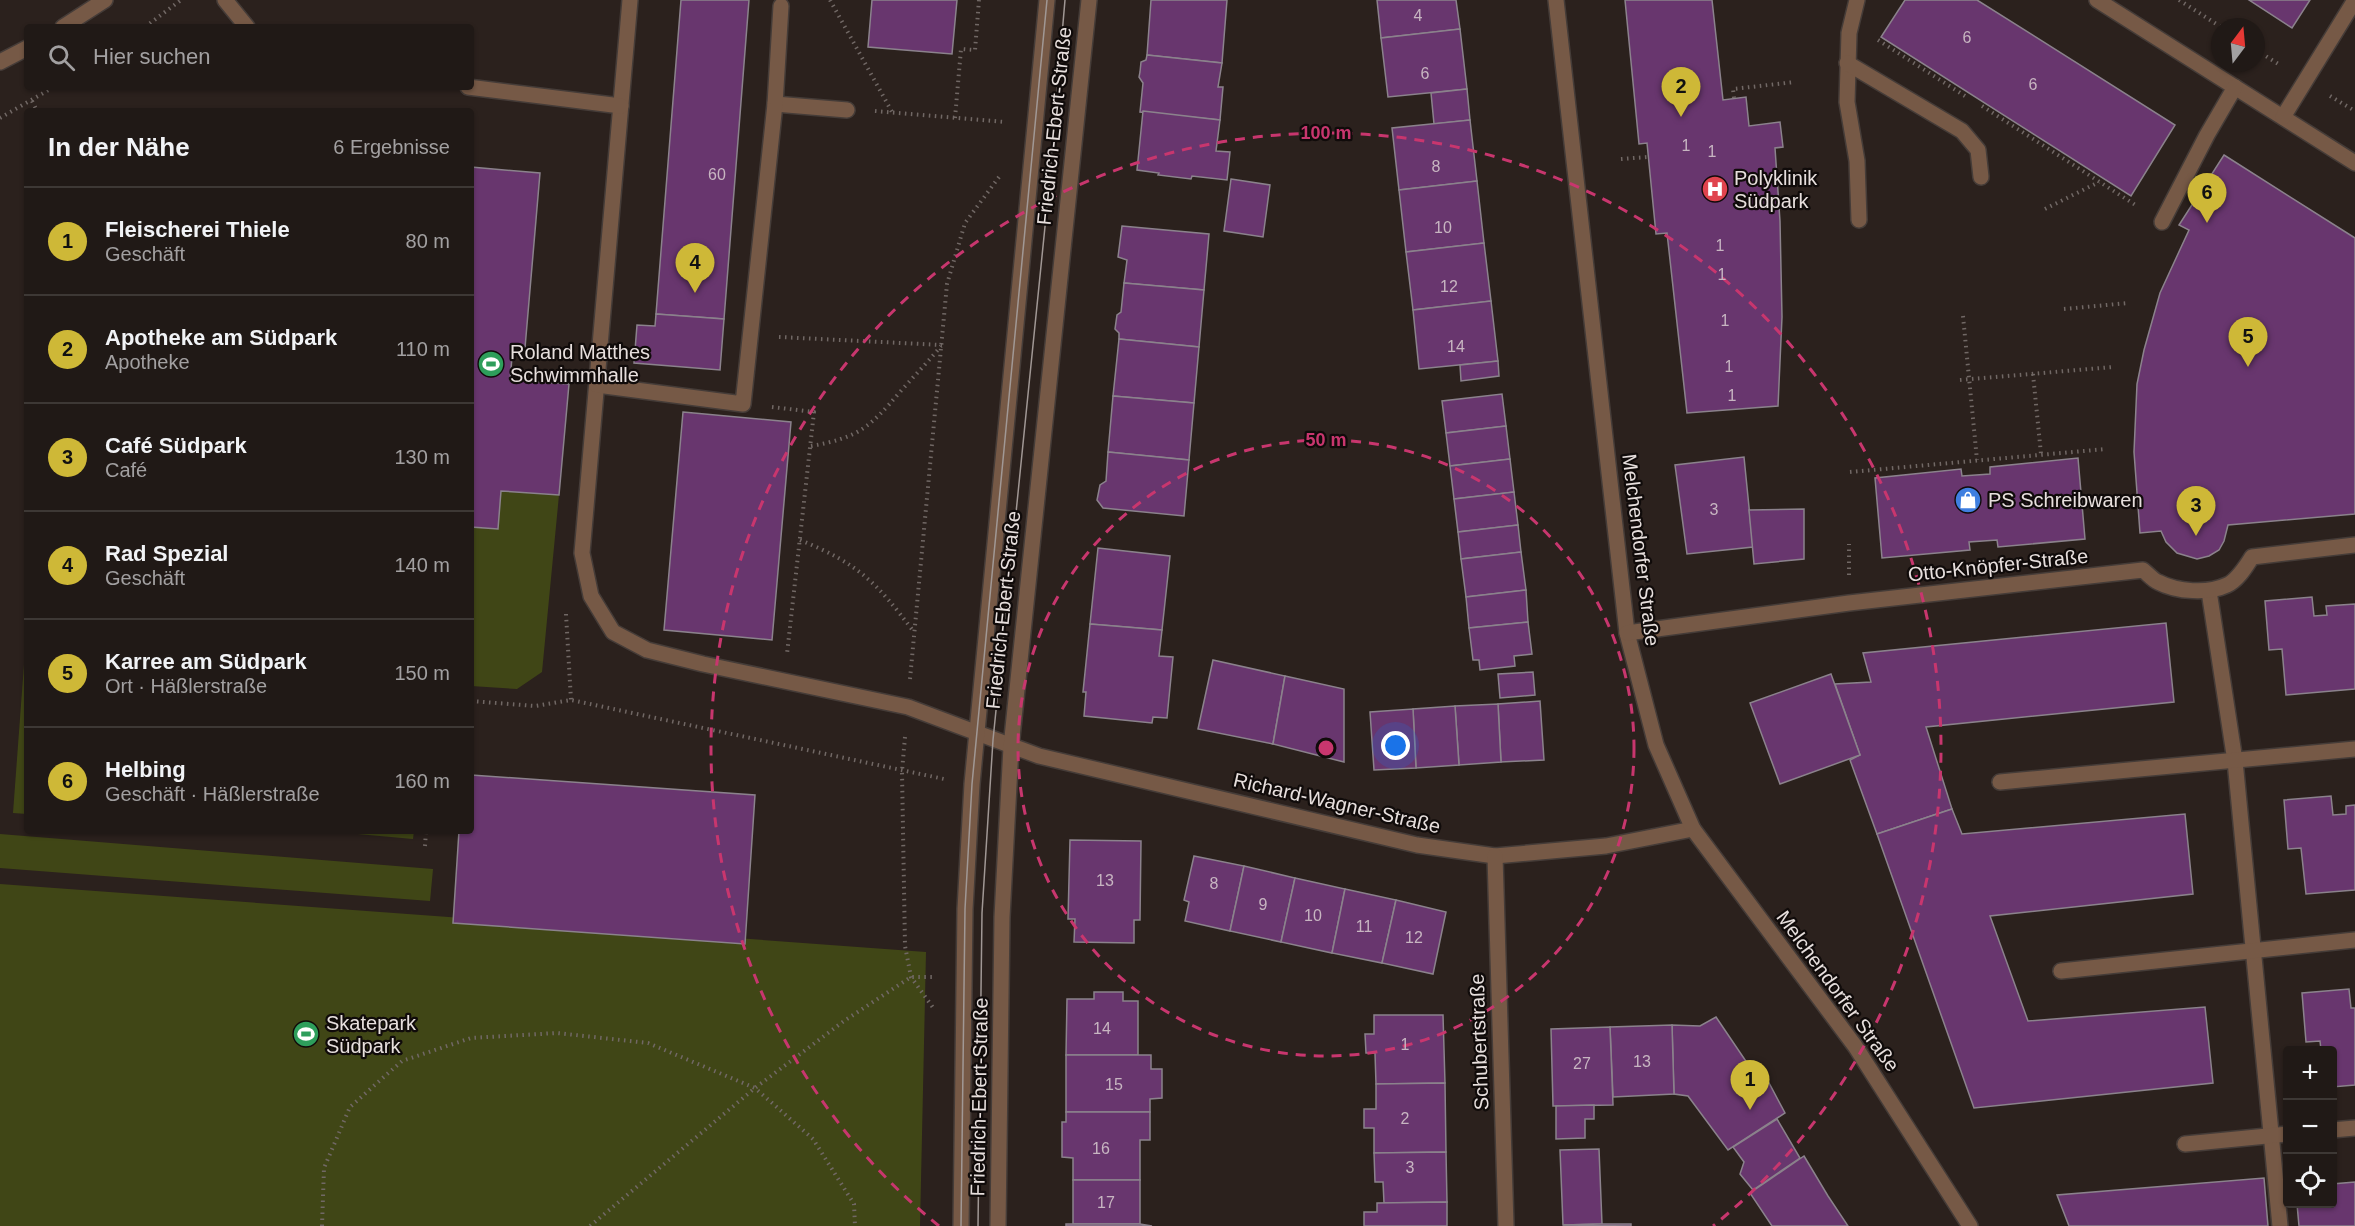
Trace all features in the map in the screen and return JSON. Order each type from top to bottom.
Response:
[{"type":"street","points":[[68,24],[105,0]]},
{"type":"street","points":[[225,0],[245,24]]},
{"type":"street","name":"Richard-Wagner-Straße","points":[[630,0],[582,553],[591,596],[613,632],[647,650],[784,682],[908,706],[1011,747],[1040,756],[1406,842],[1495,856],[1606,846],[1693,829]]},
{"type":"street","name":"Friedrich-Ebert-Straße","points":[[961,1226],[965,909],[972,784],[1047,0]]},
{"type":"street","name":"Friedrich-Ebert-Straße","points":[[998,1226],[1002,916],[1011,747],[1089,0]]},
{"type":"street","name":"Melchendorfer Straße","points":[[1556,0],[1627,633],[1656,745],[1693,829],[1855,1046],[1970,1226]]},
{"type":"street","points":[[1857,0],[1849,33],[1847,102],[1857,162],[1859,220]]},
{"type":"street","points":[[2097,0],[2355,163]]},
{"type":"street","points":[[2283,117],[2355,0]]},
{"type":"street","points":[[597,385],[743,404],[775,104],[781,6]]},
{"type":"street","points":[[0,62],[24,50]]},
{"type":"street","points":[[1847,63],[1962,131],[1978,150],[1981,177]]},
{"type":"street","points":[[2162,222],[2235,87]]},
{"type":"street","points":[[474,88],[621,106]]},
{"type":"street","points":[[775,104],[847,110]]},
{"type":"street","points":[[2280,1226],[2235,760],[2209,591],[2229,584],[2246,567],[2252,557],[2355,545]]},
{"type":"street","name":"Otto-Knöpfer-Straße","points":[[1627,633],[1849,603],[2143,570],[2158,582],[2177,589],[2209,591]]},
{"type":"street","points":[[2000,782],[2355,749]]},
{"type":"street","name":"Schubertstraße","points":[[1495,856],[1506,1226]]},
{"type":"street","points":[[2061,971],[2355,940]]},
{"type":"street","points":[[2337,1130],[2355,1128]]},
{"type":"street","points":[[2185,1144],[2283,1134]]},
{"type":"path","points":[[149,24],[181,0]]},
{"type":"path","points":[[830,0],[893,113]]},
{"type":"path","points":[[955,118],[961,49],[975,50],[979,0]]},
{"type":"path","points":[[2179,0],[2211,21]]},
{"type":"path","points":[[1849,33],[1873,37],[1971,100]]},
{"type":"path","points":[[1734,98],[1733,89],[1795,82]]},
{"type":"path","points":[[0,118],[49,90]]},
{"type":"path","points":[[32,101],[36,108]]},
{"type":"path","points":[[1981,106],[2162,222]]},
{"type":"path","points":[[868,111],[1015,123]]},
{"type":"path","points":[[1621,159],[1648,156]]},
{"type":"path","points":[[590,1226],[755,1088],[844,1021],[911,977],[905,946],[902,771],[946,284],[966,223],[1004,171]]},
{"type":"path","points":[[2045,209],[2099,182]]},
{"type":"path","points":[[2064,309],[2128,303]]},
{"type":"path","points":[[1963,316],[1977,460]]},
{"type":"path","points":[[796,339],[942,345]]},
{"type":"path","points":[[811,446],[836,442],[857,433],[881,416],[942,345]]},
{"type":"path","points":[[1960,380],[2113,367]]},
{"type":"path","points":[[2033,374],[2041,454]]},
{"type":"path","points":[[784,682],[814,412],[793,410]]},
{"type":"path","points":[[1850,472],[2106,449]]},
{"type":"path","points":[[800,540],[830,553],[861,572],[884,592],[915,632]]},
{"type":"path","points":[[566,609],[571,700]]},
{"type":"path","points":[[474,701],[535,706],[571,700],[902,771]]},
{"type":"path","points":[[425,846],[426,834]]},
{"type":"path","points":[[322,1226],[324,1168],[350,1107],[402,1061],[471,1038],[558,1033],[648,1043],[755,1088],[813,1139],[854,1204],[855,1226]]},
{"type":"green space","points":[[501,491],[559,495],[542,672],[517,689],[474,686],[474,527],[498,529]]},
{"type":"green space","points":[[24,664],[24,814],[13,813]]},
{"type":"green space","points":[[0,834],[433,869],[430,901],[0,868]]},
{"type":"green space","points":[[357,834],[414,834],[413,839]]},
{"type":"green space","points":[[0,884],[926,952],[920,1226],[0,1226]]},
{"type":"building","points":[[681,0],[749,0],[724,319],[656,314]]},
{"type":"building","points":[[872,0],[957,0],[952,54],[868,47]]},
{"type":"building","points":[[1151,0],[1227,0],[1222,63],[1147,55]]},
{"type":"building","points":[[1377,0],[1456,0],[1460,29],[1381,38]]},
{"type":"building","name":"Polyklinik Südpark","points":[[1625,0],[1712,0],[1723,100],[1746,97],[1749,126],[1780,122],[1783,147],[1775,148],[1780,221],[1782,317],[1778,406],[1687,413],[1667,233],[1656,234],[1647,143],[1639,144]]},
{"type":"building","points":[[1905,0],[1977,0],[2175,125],[2131,196],[1881,37]]},
{"type":"building","points":[[2249,0],[2310,0],[2292,28]]},
{"type":"building","points":[[1460,29],[1467,89],[1388,97],[1381,38]]},
{"type":"building","points":[[1147,55],[1222,63],[1218,87],[1223,87],[1220,120],[1140,112],[1143,83],[1139,77],[1141,62],[1146,60]]},
{"type":"building","points":[[1467,89],[1470,120],[1434,124],[1431,93]]},
{"type":"building","points":[[1143,111],[1220,120],[1216,151],[1230,152],[1227,180],[1192,176],[1191,179],[1137,170]]},
{"type":"building","points":[[1470,120],[1477,181],[1399,190],[1392,128]]},
{"type":"building","points":[[2224,155],[2355,238],[2355,514],[2228,525],[2219,550],[2197,559],[2177,553],[2166,542],[2161,531],[2140,533],[2134,452],[2137,384],[2160,293],[2189,230],[2179,225]]},
{"type":"building","name":"Roland Matthes Schwimmhalle","points":[[474,167],[540,173],[525,348],[513,346],[510,380],[569,384],[559,495],[501,491],[498,529],[474,527]]},
{"type":"building","points":[[1231,179],[1270,185],[1263,237],[1224,231]]},
{"type":"building","points":[[1477,181],[1484,243],[1406,252],[1399,190]]},
{"type":"building","points":[[1122,226],[1209,234],[1204,290],[1124,283],[1127,260],[1118,257]]},
{"type":"building","points":[[1484,243],[1491,301],[1413,310],[1406,252]]},
{"type":"building","points":[[1124,283],[1204,290],[1199,347],[1119,339],[1119,333],[1115,329],[1117,315],[1121,312]]},
{"type":"building","points":[[1491,301],[1498,361],[1419,369],[1413,310]]},
{"type":"building","points":[[656,314],[724,319],[720,370],[634,363],[637,325],[655,326]]},
{"type":"building","points":[[1119,339],[1199,347],[1194,403],[1113,396]]},
{"type":"building","points":[[1498,361],[1499,376],[1461,381],[1460,365]]},
{"type":"building","points":[[1502,394],[1506,426],[1446,433],[1442,401]]},
{"type":"building","points":[[1113,396],[1194,403],[1189,460],[1108,452]]},
{"type":"building","points":[[683,412],[791,422],[772,640],[664,630]]},
{"type":"building","points":[[1506,426],[1510,459],[1450,466],[1446,433]]},
{"type":"building","points":[[1108,452],[1189,460],[1184,516],[1103,508],[1097,500],[1100,485],[1106,481]]},
{"type":"building","points":[[1744,457],[1753,547],[1687,554],[1675,465]]},
{"type":"building","points":[[2078,458],[2085,539],[1998,547],[1997,540],[1969,542],[1970,550],[1882,558],[1875,478],[1961,469],[1962,476],[1990,474],[1990,467]]},
{"type":"building","points":[[1510,459],[1514,492],[1454,499],[1450,466]]},
{"type":"building","points":[[1514,492],[1518,525],[1458,532],[1454,499]]},
{"type":"building","points":[[1804,509],[1804,559],[1754,564],[1749,510]]},
{"type":"building","points":[[1518,525],[1521,552],[1461,559],[1458,532]]},
{"type":"building","points":[[1098,548],[1170,556],[1162,630],[1090,624]]},
{"type":"building","points":[[1521,552],[1526,590],[1466,597],[1461,559]]},
{"type":"building","points":[[1526,590],[1528,622],[1469,628],[1466,597]]},
{"type":"building","points":[[2312,597],[2314,616],[2327,615],[2326,606],[2355,604],[2355,689],[2286,695],[2282,649],[2269,650],[2265,601]]},
{"type":"building","points":[[1528,622],[1532,654],[1514,656],[1515,666],[1480,670],[1479,660],[1473,660],[1469,628]]},
{"type":"building","points":[[2166,623],[2174,702],[1926,727],[1952,809],[1877,834],[1850,760],[1860,755],[1835,684],[1871,682],[1863,653]]},
{"type":"building","points":[[1090,624],[1162,630],[1159,656],[1173,657],[1167,718],[1153,717],[1152,723],[1084,716],[1086,692],[1083,692]]},
{"type":"building","points":[[1213,660],[1285,676],[1273,744],[1198,729]]},
{"type":"building","points":[[1533,672],[1535,695],[1500,698],[1498,674]]},
{"type":"building","points":[[1831,674],[1860,755],[1780,784],[1750,703]]},
{"type":"building","points":[[1285,676],[1344,689],[1344,762],[1273,744]]},
{"type":"building","points":[[1540,701],[1544,760],[1501,762],[1498,704]]},
{"type":"building","points":[[1498,704],[1501,762],[1459,765],[1455,706]]},
{"type":"building","points":[[1455,706],[1459,765],[1416,768],[1413,709]]},
{"type":"building","points":[[1413,709],[1416,768],[1374,770],[1370,712]]},
{"type":"building","points":[[474,775],[755,795],[745,944],[453,923],[459,834],[474,834]]},
{"type":"building","points":[[2331,796],[2333,815],[2346,814],[2346,806],[2355,805],[2355,890],[2306,894],[2301,848],[2288,849],[2284,800]]},
{"type":"building","points":[[1952,809],[1962,834],[2185,814],[2193,894],[1990,916],[2028,1021],[2205,1007],[2213,1083],[1974,1108],[1877,834]]},
{"type":"building","points":[[1070,840],[1141,841],[1140,920],[1134,920],[1134,943],[1074,942],[1075,919],[1068,919]]},
{"type":"building","points":[[1194,856],[1244,866],[1230,931],[1185,921],[1189,902],[1184,900]]},
{"type":"building","points":[[1244,866],[1295,878],[1281,942],[1230,931]]},
{"type":"building","points":[[1295,878],[1345,889],[1332,953],[1281,942]]},
{"type":"building","points":[[1345,889],[1396,900],[1382,963],[1332,953]]},
{"type":"building","points":[[1396,900],[1446,912],[1433,974],[1382,963]]},
{"type":"building","points":[[2349,989],[2351,1008],[2355,1008],[2355,1085],[2337,1087],[2337,1046],[2321,1046],[2320,1041],[2306,1042],[2302,993]]},
{"type":"building","points":[[1094,992],[1123,992],[1123,1001],[1138,1001],[1138,1055],[1066,1055],[1067,999],[1094,999]]},
{"type":"building","points":[[1374,1015],[1443,1015],[1445,1083],[1376,1084],[1375,1053],[1366,1053],[1365,1034],[1374,1034]]},
{"type":"building","points":[[1716,1017],[1762,1085],[1768,1081],[1785,1113],[1728,1150],[1688,1096],[1674,1094],[1672,1025],[1700,1026]]},
{"type":"building","points":[[1672,1025],[1674,1094],[1613,1097],[1610,1027]]},
{"type":"building","points":[[1610,1027],[1613,1105],[1553,1106],[1551,1029]]},
{"type":"building","points":[[1066,1055],[1151,1055],[1151,1069],[1162,1069],[1162,1098],[1150,1099],[1150,1112],[1066,1112]]},
{"type":"building","points":[[1445,1083],[1446,1152],[1374,1153],[1374,1128],[1364,1128],[1364,1109],[1376,1109],[1376,1084]]},
{"type":"building","points":[[1594,1105],[1594,1119],[1585,1119],[1585,1138],[1556,1139],[1556,1106]]},
{"type":"building","points":[[1066,1112],[1150,1112],[1150,1140],[1140,1140],[1140,1180],[1073,1180],[1073,1158],[1062,1157],[1062,1122],[1066,1122]]},
{"type":"building","points":[[1777,1119],[1800,1158],[1753,1190],[1740,1174],[1744,1162],[1733,1147]]},
{"type":"building","points":[[1599,1149],[1602,1224],[1563,1225],[1560,1150]]},
{"type":"building","points":[[1446,1152],[1447,1202],[1384,1203],[1383,1182],[1375,1182],[1374,1153]]},
{"type":"building","points":[[1804,1156],[1848,1226],[1772,1226],[1750,1193]]},
{"type":"building","points":[[2264,1178],[2268,1226],[2069,1226],[2057,1195]]},
{"type":"building","points":[[1073,1180],[1140,1180],[1140,1224],[1073,1224]]},
{"type":"building","points":[[2355,1182],[2355,1226],[2299,1226],[2297,1208],[2337,1208],[2337,1184]]},
{"type":"building","points":[[1447,1202],[1447,1226],[1364,1226],[1364,1212],[1377,1212],[1377,1203]]},
{"type":"building","points":[[1066,1224],[1140,1224],[1152,1226],[1066,1226]]},
{"type":"building","points":[[1631,1224],[1631,1226],[1563,1225]]},
{"type":"tram line","points":[[961,1226],[965,909],[972,784],[1047,0]]},
{"type":"tram line","points":[[978,1226],[982,913],[993,740],[1048,197],[1065,0]]},
{"type":"place","name":"Apotheke am Südpark","points":[[1681,117]]},
{"type":"place","name":"Polyklinik Südpark","points":[[1715,189]]},
{"type":"place","name":"Helbing","points":[[2207,223]]},
{"type":"place","name":"Rad Spezial","points":[[695,293]]},
{"type":"place","name":"Roland Matthes Schwimmhalle","points":[[491,364]]},
{"type":"place","name":"Karree am Südpark","points":[[2248,367]]},
{"type":"place","name":"PS Schreibwaren","points":[[1968,500]]},
{"type":"place","name":"Café Südpark","points":[[2196,536]]},
{"type":"place","name":"Skatepark Südpark","points":[[306,1034]]},
{"type":"place","name":"Fleischerei Thiele","points":[[1750,1110]]}]
